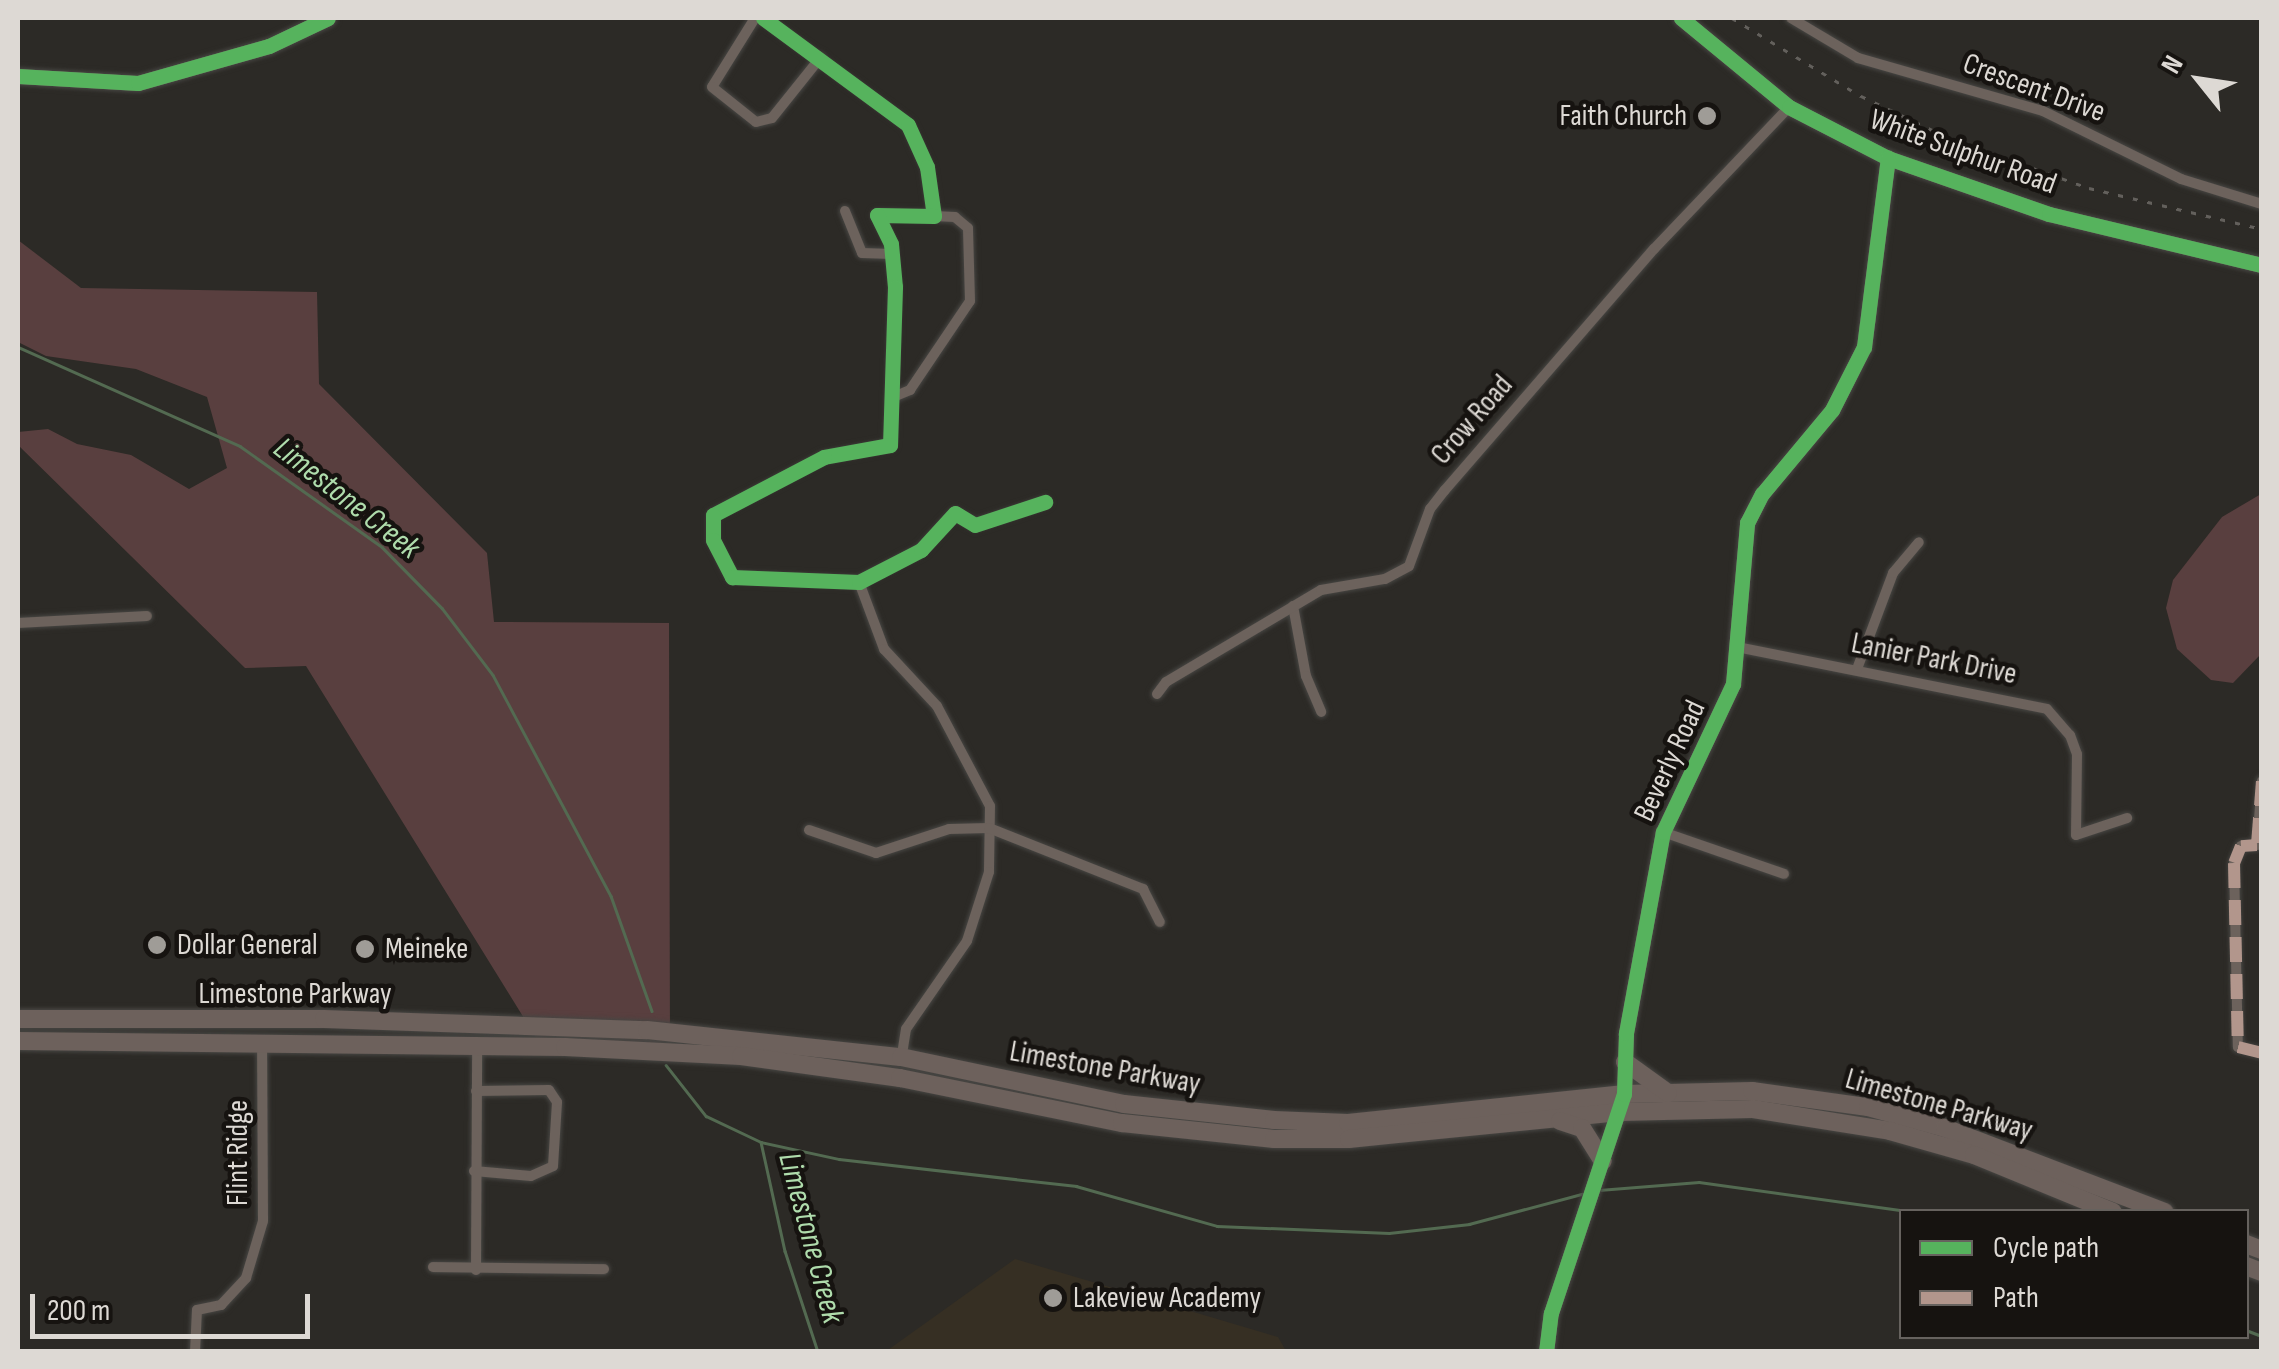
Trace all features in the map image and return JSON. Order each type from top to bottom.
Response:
[{"type":"main road","name":"Limestone Parkway","points":[[23,1019],[478,1023],[647,1030],[901,1057],[1124,1104],[1274,1120],[1348,1123],[1622,1103],[1753,1109],[1890,1131],[1974,1155],[2106,1209]]},
{"type":"main road","points":[[23,1019],[23,1041]]},
{"type":"main road","points":[[477,1045],[478,1023]]},
{"type":"main road","name":"Limestone Parkway","points":[[23,1041],[477,1045],[742,1056],[900,1078],[1122,1123],[1274,1139],[1348,1139],[1550,1119],[1668,1093],[1752,1091],[1868,1107],[1996,1145],[2157,1209]]},
{"type":"main road","points":[[1625,1062],[1668,1093]]},
{"type":"main road","points":[[1550,1119],[1582,1128],[1603,1161]]},
{"type":"street","points":[[18,76],[138,83],[269,46],[328,18]]},
{"type":"street","points":[[756,18],[712,87],[756,122],[772,118],[820,58]]},
{"type":"street","points":[[763,18],[908,124],[927,167],[934,216]]},
{"type":"street","name":"White Sulphur Road","points":[[1680,18],[1789,107],[1888,158],[2049,214],[2262,265]]},
{"type":"street","name":"Crescent Drive","points":[[1791,18],[1858,58],[2043,110],[2181,179],[2262,204]]},
{"type":"street","name":"Crow Road","points":[[1157,694],[1166,682],[1321,590],[1385,578],[1410,566],[1430,509],[1445,490],[1667,234],[1789,107]]},
{"type":"street","name":"Beverly Road","points":[[1546,1352],[1551,1313],[1622,1103],[1625,1062],[1664,832],[1722,720],[1737,648],[1743,543],[1753,508],[1832,410],[1864,347],[1888,158]]},
{"type":"street","points":[[845,211],[862,253],[892,254]]},
{"type":"street","points":[[891,398],[910,390],[970,301],[968,228],[955,217],[877,215],[892,254],[890,445],[824,458],[714,516],[714,540],[732,577],[859,582],[921,550],[955,512],[975,526],[1045,502]]},
{"type":"street","points":[[1857,669],[1893,572],[1919,542]]},
{"type":"street","points":[[859,582],[884,649],[936,706],[990,806],[988,872],[966,942],[906,1029],[900,1078]]},
{"type":"street","points":[[1293,606],[1306,676],[1321,712]]},
{"type":"street","points":[[18,624],[148,616]]},
{"type":"street","name":"Lanier Park Drive","points":[[1737,648],[2047,709],[2077,754],[2076,834],[2127,818]]},
{"type":"street","points":[[2262,781],[2257,845],[2241,846],[2234,863],[2238,1047],[2262,1053]]},
{"type":"street","points":[[809,830],[876,853],[949,829],[990,828],[1143,889],[1160,922]]},
{"type":"street","points":[[1664,832],[1784,874]]},
{"type":"street","name":"Flint Ridge","points":[[195,1352],[197,1310],[221,1305],[246,1278],[264,1221],[262,1043]]},
{"type":"street","points":[[476,1270],[477,1045]]},
{"type":"street","points":[[474,1171],[544,1172],[552,1166],[557,1102],[549,1090],[476,1090]]},
{"type":"street","points":[[433,1267],[604,1269]]},
{"type":"shaded area","points":[[18,240],[81,288],[317,292],[319,384],[487,553],[494,622],[669,623],[670,1047],[540,1044],[306,666],[245,668],[18,445],[18,432],[48,429],[77,444],[131,455],[189,489],[227,468],[207,397],[136,369],[46,356],[18,342]]},
{"type":"shaded area","points":[[2261,494],[2261,654],[2233,683],[2211,680],[2177,649],[2166,608],[2173,580],[2222,517]]},
{"type":"shaded area","name":"Lakeview Academy","points":[[1015,1259],[1278,1337],[1286,1351],[885,1352]]},
{"type":"waterway","name":"Limestone Creek","points":[[18,347],[240,446],[382,547],[442,608],[493,675],[611,896],[652,1011]]},
{"type":"waterway","points":[[666,1065],[706,1116],[761,1142],[839,1159],[1076,1186],[1217,1226],[1389,1233],[1469,1224],[1582,1194]]},
{"type":"waterway","name":"Limestone Creek","points":[[761,1142],[785,1251],[818,1352]]},
{"type":"waterway","points":[[1599,1190],[1699,1182],[1899,1210]]},
{"type":"waterway","points":[[2249,1331],[2262,1336]]},
{"type":"railway","points":[[1732,18],[1861,96],[1949,138],[2089,188],[2262,229]]},
{"type":"marked path","points":[[2262,781],[2257,845],[2241,846],[2234,863],[2238,1047],[2262,1053]]},
{"type":"cycle path","points":[[18,76],[138,83],[269,46],[328,18]]},
{"type":"cycle path","points":[[763,18],[908,125],[927,167],[934,216],[877,215],[891,244],[895,287],[890,445],[824,457],[713,515],[713,540],[732,577],[859,582],[921,550],[955,513],[975,525],[1045,502]]},
{"type":"cycle path","points":[[1681,18],[1789,107],[1888,158],[2049,214],[2262,265]]},
{"type":"cycle path","points":[[1546,1352],[1551,1313],[1624,1094],[1626,1033],[1663,832],[1733,684],[1747,523],[1762,494],[1832,410],[1864,347],[1888,158]]},
{"type":"place","name":"Faith Church","points":[[1707,116]]},
{"type":"place","name":"Dollar General","points":[[157,945]]},
{"type":"place","name":"Meineke","points":[[365,949]]},
{"type":"place","name":"Lakeview Academy","points":[[1053,1298]]}]
